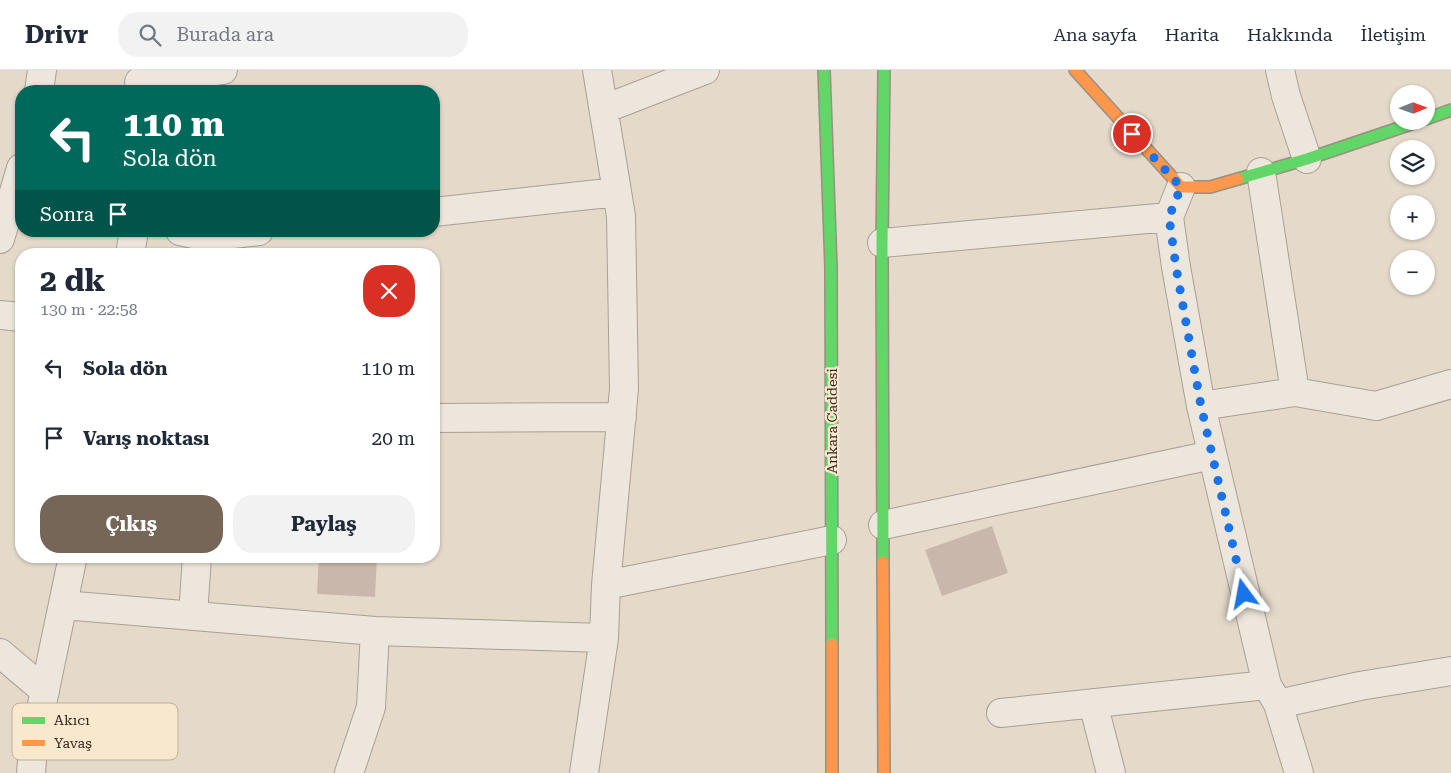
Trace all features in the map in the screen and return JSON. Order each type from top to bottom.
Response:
[{"type":"main road","name":"Ankara Caddesi","points":[[824,70],[831,268],[832,773]]},
{"type":"main road","points":[[884,70],[882,242],[884,773]]},
{"type":"main road","points":[[1075,70],[1181,187],[1210,187],[1307,159],[1393,130]]},
{"type":"main road","points":[[1435,116],[1451,110]]},
{"type":"street","points":[[40,85],[42,70]]},
{"type":"street","points":[[138,81],[223,70]]},
{"type":"street","points":[[584,773],[604,638],[606,585],[624,389],[621,216],[598,70]]},
{"type":"street","points":[[604,109],[705,70]]},
{"type":"street","points":[[1280,70],[1286,96],[1307,159]]},
{"type":"street","points":[[1261,172],[1295,392]]},
{"type":"street","points":[[1181,187],[1169,217],[1201,406],[1272,695],[1299,773]]},
{"type":"street","points":[[0,239],[15,188]]},
{"type":"street","points":[[440,211],[617,192]]},
{"type":"street","points":[[882,242],[1169,217]]},
{"type":"street","points":[[192,237],[207,245],[237,237]]},
{"type":"street","points":[[0,316],[15,317]]},
{"type":"street","points":[[1201,406],[1295,392],[1376,406],[1451,384]]},
{"type":"street","points":[[440,418],[622,417]]},
{"type":"street","points":[[884,525],[1212,456]]},
{"type":"street","points":[[606,585],[832,540]]},
{"type":"street","points":[[42,703],[72,563]]},
{"type":"street","points":[[194,616],[197,563]]},
{"type":"street","points":[[63,605],[375,631],[604,638]]},
{"type":"street","points":[[349,773],[371,707],[375,631]]},
{"type":"street","points":[[0,653],[45,691]]},
{"type":"street","points":[[1001,713],[1093,703],[1272,695],[1360,686],[1451,671]]},
{"type":"street","points":[[1093,703],[1111,773]]},
{"type":"street","points":[[31,773],[32,760]]},
{"type":"building","points":[[992,526],[1008,573],[942,596],[925,550]]},
{"type":"building","points":[[319,563],[377,563],[375,597],[317,594]]},
{"type":"traffic: fast","points":[[824,70],[831,268],[832,644]]},
{"type":"traffic: fast","points":[[883,562],[882,243],[884,70]]},
{"type":"traffic: fast","points":[[1435,116],[1451,110]]},
{"type":"traffic: fast","points":[[1238,179],[1307,159],[1393,130]]},
{"type":"traffic: slow","points":[[1075,70],[1181,187],[1210,187],[1238,179]]},
{"type":"traffic: slow","points":[[883,562],[884,773]]},
{"type":"traffic: slow","points":[[832,644],[832,773]]},
{"type":"route","points":[[1132,134],[1181,187],[1169,217],[1176,267],[1201,406],[1244,594]]}]
